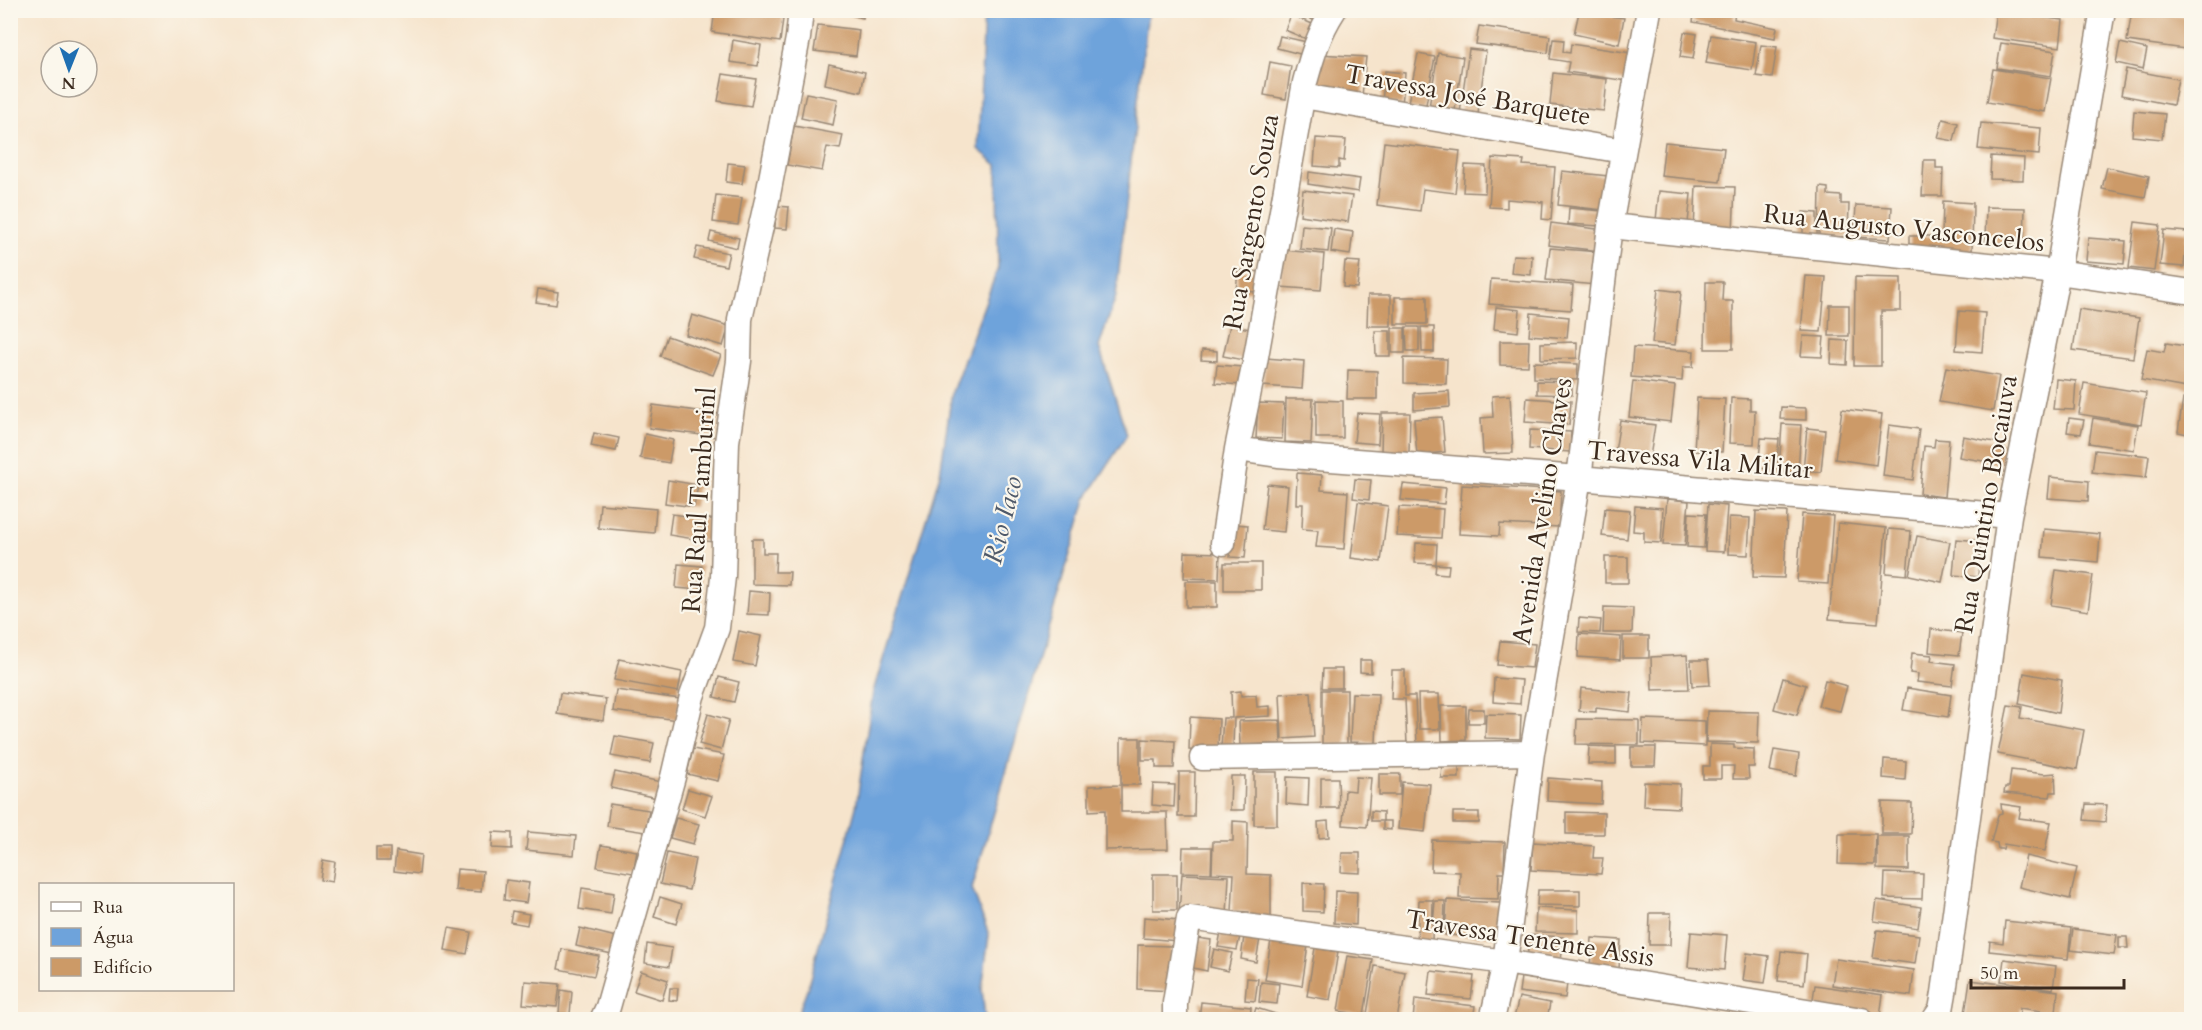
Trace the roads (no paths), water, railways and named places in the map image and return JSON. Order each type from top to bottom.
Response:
[{"type":"street","name":"Rua Raul Tamburinl","points":[[602,1020],[636,913],[673,777],[692,696],[717,628],[723,577],[727,442],[739,361],[740,319],[767,200],[798,38],[801,10]]},
{"type":"street","name":"Rua Sargento Souza","points":[[1223,543],[1237,449],[1303,96],[1314,49],[1326,21],[1334,10]]},
{"type":"street","name":"Avenida Avelino Chaves","points":[[1492,1020],[1505,962],[1532,753],[1579,478],[1610,226],[1648,10]]},
{"type":"street","name":"Rua Quintino Bocaiuva","points":[[1938,1016],[2008,516],[2058,272],[2103,10]]},
{"type":"street","name":"Travessa José Barquete","points":[[1303,96],[1623,151]]},
{"type":"street","name":"Rua Augusto Vasconcelos","points":[[1610,226],[2058,272],[2192,292]]},
{"type":"street","name":"Travessa Vila Militar","points":[[1237,449],[1278,455],[1579,478],[2008,516]]},
{"type":"street","points":[[1202,758],[1532,753]]},
{"type":"street","name":"Travessa Tenente Assis","points":[[1175,1020],[1175,1004],[1189,918],[1505,962],[1862,1020]]},
{"type":"water","name":"Rio Iaco","points":[[984,11],[1148,11],[1116,296],[1099,347],[1127,435],[1086,499],[972,888],[989,935],[982,989],[985,1019],[796,1019],[808,986],[856,807],[873,692],[940,474],[952,392],[998,268],[997,165],[978,149]]}]
